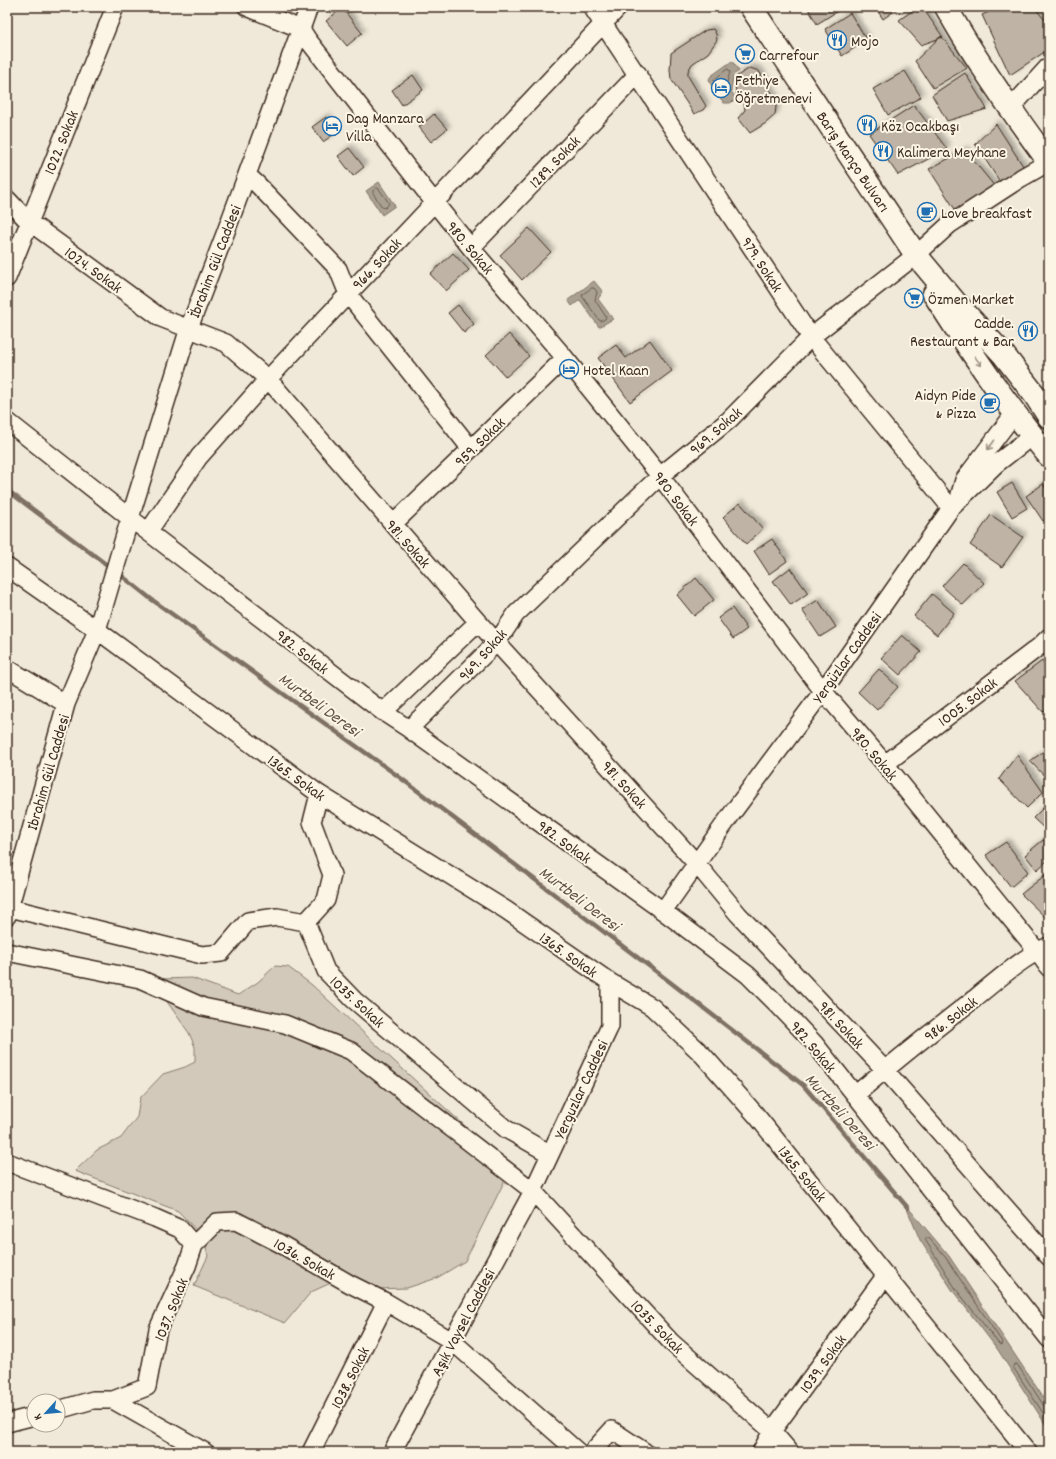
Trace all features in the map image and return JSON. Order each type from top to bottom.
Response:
[{"type":"main road","name":"Barış Manço Bulvarı","points":[[751,7],[916,255],[956,303],[1003,354],[1042,388],[1049,417]]},
{"type":"main road","points":[[946,7],[961,34],[1010,109],[1049,162]]},
{"type":"main road","name":"Barış Manço Bulvarı","points":[[916,255],[927,283],[960,336],[1014,414],[1049,456]]},
{"type":"main road","points":[[1014,414],[1042,388]]},
{"type":"main road","name":"Yergüzlar Caddesi","points":[[1032,436],[1049,422]]},
{"type":"street","name":"1022. Sokak","points":[[7,278],[28,221],[115,7]]},
{"type":"street","points":[[247,7],[301,29]]},
{"type":"street","name":"İbrahim Gül Caddesi","points":[[97,630],[189,328],[226,234],[246,175],[308,7]]},
{"type":"street","name":"979. Sokak","points":[[592,7],[638,74],[811,337],[954,505]]},
{"type":"street","name":"966. Sokak","points":[[148,532],[200,457],[268,379],[619,7]]},
{"type":"street","name":"980. Sokak","points":[[301,29],[434,202],[471,248],[566,358],[660,476],[823,690],[1043,948],[1049,968]]},
{"type":"street","points":[[1010,109],[1049,66]]},
{"type":"street","name":"1289. Sokak","points":[[471,248],[638,74]]},
{"type":"street","name":"969. Sokak","points":[[409,729],[497,642],[516,614],[660,476],[729,420],[811,337],[916,255],[949,225],[1021,178],[1049,162]]},
{"type":"street","points":[[246,175],[258,185],[338,269],[348,294],[471,449]]},
{"type":"street","name":"1024. Sokak","points":[[7,199],[28,221],[161,318],[189,328]]},
{"type":"street","name":"981. Sokak","points":[[189,328],[226,343],[268,379],[478,622],[696,863],[738,914],[885,1070],[1049,1257]]},
{"type":"street","name":"959. Sokak","points":[[393,524],[566,358]]},
{"type":"street","points":[[954,505],[964,480],[1014,414]]},
{"type":"street","name":"982. Sokak","points":[[7,421],[148,532],[382,712],[409,729],[663,911],[748,975],[814,1043],[1049,1339]]},
{"type":"street","name":"Yergüzlar Caddesi","points":[[663,911],[732,812],[823,690],[954,505],[996,464],[1032,436]]},
{"type":"street","name":"1365. Sokak","points":[[7,567],[97,630],[319,794],[506,910],[610,982],[652,1007],[702,1054],[756,1115],[1028,1452]]},
{"type":"street","points":[[382,712],[478,622]]},
{"type":"street","name":"Ibrahim Gül Caddesi","points":[[8,912],[66,704],[97,630]]},
{"type":"street","name":"1005. Sokak","points":[[885,764],[1046,647]]},
{"type":"street","points":[[7,668],[66,704]]},
{"type":"street","points":[[8,912],[202,955],[221,953],[248,921],[277,918],[306,922],[326,900],[332,875],[312,822],[319,794]]},
{"type":"street","name":"1035. Sokak","points":[[306,922],[326,971],[354,1000],[506,1129],[550,1154]]},
{"type":"street","name":"986. Sokak","points":[[855,1095],[885,1070],[1043,948],[1049,939]]},
{"type":"street","name":"1035. Sokak","points":[[7,952],[140,979],[202,1007],[285,1024],[352,1051],[533,1191],[671,1342],[772,1431],[790,1452]]},
{"type":"street","name":"Yerguzlar Caddesi","points":[[533,1191],[610,1026],[610,982]]},
{"type":"street","points":[[7,1162],[155,1218],[180,1229],[194,1245]]},
{"type":"street","name":"Aşık Vaysel Caddesi","points":[[392,1452],[533,1191]]},
{"type":"street","name":"1036. Sokak","points":[[194,1245],[217,1222],[236,1220],[279,1243],[350,1284],[386,1302],[452,1341],[578,1452]]},
{"type":"street","name":"1037. Sokak","points":[[113,1400],[147,1387],[158,1329],[187,1266],[194,1245]]},
{"type":"street","name":"1039. Sokak","points":[[761,1452],[772,1431],[886,1275]]},
{"type":"street","name":"1038. Sokak","points":[[312,1452],[386,1302]]},
{"type":"street","points":[[66,1408],[93,1400],[113,1400],[205,1452]]},
{"type":"street","points":[[7,1423],[26,1418]]},
{"type":"street","points":[[592,1452],[612,1430],[645,1452]]},
{"type":"shaded area","points":[[275,966],[288,967],[312,985],[486,1145],[506,1178],[465,1261],[437,1278],[407,1288],[375,1289],[344,1277],[311,1292],[285,1323],[194,1286],[208,1256],[204,1238],[178,1211],[75,1171],[97,1150],[121,1138],[137,1117],[140,1098],[163,1074],[195,1062],[195,1047],[189,1033],[163,996],[162,979],[192,978],[238,995],[258,982]]},
{"type":"water","points":[[732,61],[739,71],[733,75],[731,91],[735,97],[735,100],[730,103],[724,103],[712,87],[709,79]]},
{"type":"water","points":[[379,182],[395,206],[382,215],[366,191]]},
{"type":"water","points":[[594,281],[603,292],[598,299],[613,319],[599,327],[580,300],[572,306],[568,300]]},
{"type":"water","points":[[905,1204],[949,1256],[1049,1406],[1049,1430],[998,1350],[953,1291],[920,1240]]},
{"type":"building","points":[[807,7],[844,7],[817,24]]},
{"type":"building","points":[[875,7],[900,7],[883,19]]},
{"type":"building","points":[[918,7],[922,7],[943,37],[921,45],[899,20]]},
{"type":"building","points":[[1000,7],[1034,7],[1049,25],[1049,49],[1010,75],[982,15]]},
{"type":"building","points":[[342,8],[362,33],[347,46],[326,21]]},
{"type":"building","points":[[850,13],[867,40],[842,56],[825,29]]},
{"type":"building","points":[[713,29],[717,40],[708,53],[692,64],[688,71],[688,76],[706,106],[703,110],[694,114],[671,79],[671,53],[706,30]]},
{"type":"building","points":[[941,36],[967,68],[933,88],[915,61]]},
{"type":"building","points":[[750,68],[759,71],[774,97],[776,107],[775,115],[766,123],[750,133],[738,118],[745,110],[743,97],[736,94],[735,84],[737,76]]},
{"type":"building","points":[[905,71],[921,97],[888,115],[873,89]]},
{"type":"building","points":[[965,73],[987,109],[947,121],[932,95]]},
{"type":"building","points":[[413,75],[423,90],[402,105],[392,90]]},
{"type":"building","points":[[914,105],[947,149],[898,175],[869,134]]},
{"type":"building","points":[[434,114],[447,129],[431,142],[419,127]]},
{"type":"building","points":[[326,117],[337,132],[323,142],[312,127]]},
{"type":"building","points":[[996,124],[1025,169],[1000,182],[975,144]]},
{"type":"building","points":[[349,148],[364,167],[353,176],[338,156]]},
{"type":"building","points":[[965,150],[996,188],[958,214],[929,169]]},
{"type":"building","points":[[529,228],[551,252],[522,280],[500,255]]},
{"type":"building","points":[[453,253],[469,270],[446,291],[430,274]]},
{"type":"building","points":[[458,305],[474,324],[464,333],[448,313]]},
{"type":"building","points":[[509,334],[529,356],[506,377],[486,355]]},
{"type":"building","points":[[650,340],[672,371],[630,402],[598,358],[616,345],[626,358]]},
{"type":"building","points":[[1012,483],[1027,508],[1012,517],[997,492]]},
{"type":"building","points":[[1043,484],[1049,493],[1049,517],[1043,521],[1026,496]]},
{"type":"building","points":[[740,503],[763,529],[746,544],[723,517]]},
{"type":"building","points":[[991,515],[1023,537],[1002,567],[970,545]]},
{"type":"building","points":[[772,539],[787,561],[769,574],[754,551]]},
{"type":"building","points":[[963,563],[984,583],[963,605],[942,586]]},
{"type":"building","points":[[790,568],[808,593],[791,605],[773,581]]},
{"type":"building","points":[[696,578],[714,600],[694,616],[677,595]]},
{"type":"building","points":[[932,594],[954,613],[937,635],[914,616]]},
{"type":"building","points":[[818,600],[836,627],[820,637],[802,610]]},
{"type":"building","points":[[732,608],[747,629],[733,639],[718,618]]},
{"type":"building","points":[[902,635],[921,652],[900,675],[881,658]]},
{"type":"building","points":[[1042,661],[1049,672],[1049,706],[1043,712],[1015,681]]},
{"type":"building","points":[[879,669],[898,687],[877,710],[858,692]]},
{"type":"building","points":[[1049,748],[1049,781],[1030,761]]},
{"type":"building","points":[[1017,755],[1043,792],[1027,808],[999,779]]},
{"type":"building","points":[[1049,802],[1049,833],[1033,818]]},
{"type":"building","points":[[1043,840],[1049,845],[1049,859],[1037,870],[1025,855]]},
{"type":"building","points":[[1006,842],[1028,872],[1011,887],[986,855]]},
{"type":"building","points":[[1049,872],[1049,919],[1048,920],[1021,894]]},
{"type":"waterway","name":"Murtbeli Deresi","points":[[7,490],[111,568]]},
{"type":"waterway","name":"Murtbeli Deresi","points":[[117,572],[151,599],[398,776],[670,982],[803,1085],[908,1208]]},
{"type":"place","name":"Mojo","points":[[837,40]]},
{"type":"place","name":"Carrefour","points":[[745,54]]},
{"type":"place","name":"Fethiye Öğretmenevi","points":[[721,88]]},
{"type":"place","name":"Köz Ocakbaşı","points":[[867,125]]},
{"type":"place","name":"Dag Manzara Villa","points":[[332,126]]},
{"type":"place","name":"Kalimera Meyhane","points":[[883,151]]},
{"type":"place","name":"Love breakfast","points":[[927,212]]},
{"type":"place","name":"Özmen Market","points":[[914,298]]},
{"type":"place","name":"Cadde. Restaurant & Bar","points":[[1028,331]]},
{"type":"place","name":"Hotel Kaan","points":[[569,369]]},
{"type":"place","name":"Aidyn Pide & Pizza","points":[[990,403]]}]
